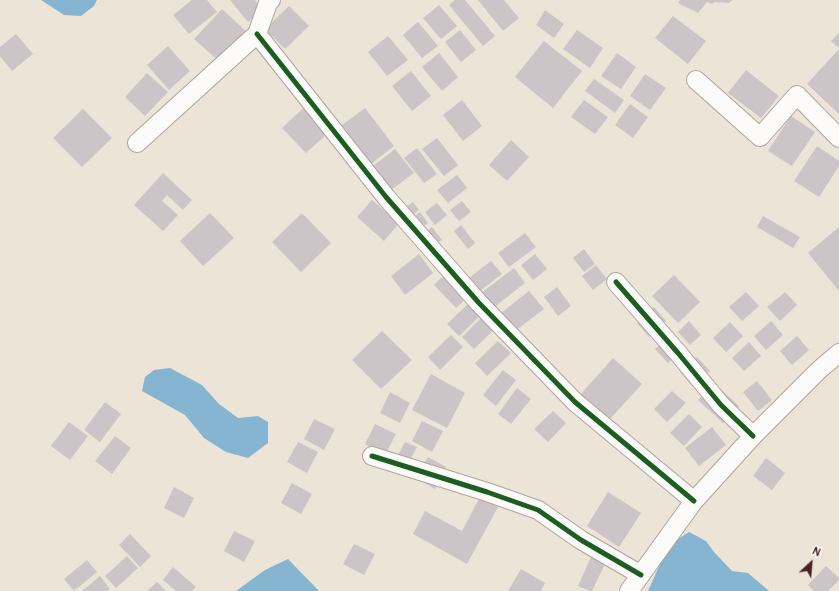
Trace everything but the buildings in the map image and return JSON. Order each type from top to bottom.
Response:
[{"type":"street","points":[[137,143],[257,34],[268,3],[271,0]]},
{"type":"street","points":[[257,34],[386,197],[479,303],[575,402],[694,501]]},
{"type":"street","points":[[696,80],[760,137],[797,95],[839,138]]},
{"type":"street","points":[[616,282],[721,405],[753,436]]},
{"type":"street","points":[[629,591],[694,501],[753,436],[819,370],[839,353]]},
{"type":"street","points":[[372,456],[487,492],[538,510],[581,540],[640,575]]},
{"type":"water","points":[[41,0],[97,0],[94,6],[81,16],[64,15]]},
{"type":"water","points":[[170,368],[202,385],[219,404],[238,418],[258,416],[268,422],[268,443],[248,458],[226,452],[204,438],[185,415],[142,391],[145,377],[154,370]]},
{"type":"water","points":[[689,532],[706,541],[732,571],[748,573],[769,591],[648,591],[661,562],[678,539]]},
{"type":"water","points":[[288,559],[319,591],[236,591],[265,570]]},
{"type":"cycle path","points":[[257,34],[386,197],[479,303],[575,402],[694,501]]},
{"type":"cycle path","points":[[616,282],[721,405],[753,436]]},
{"type":"cycle path","points":[[372,456],[487,492],[538,510],[581,540],[641,575]]}]
